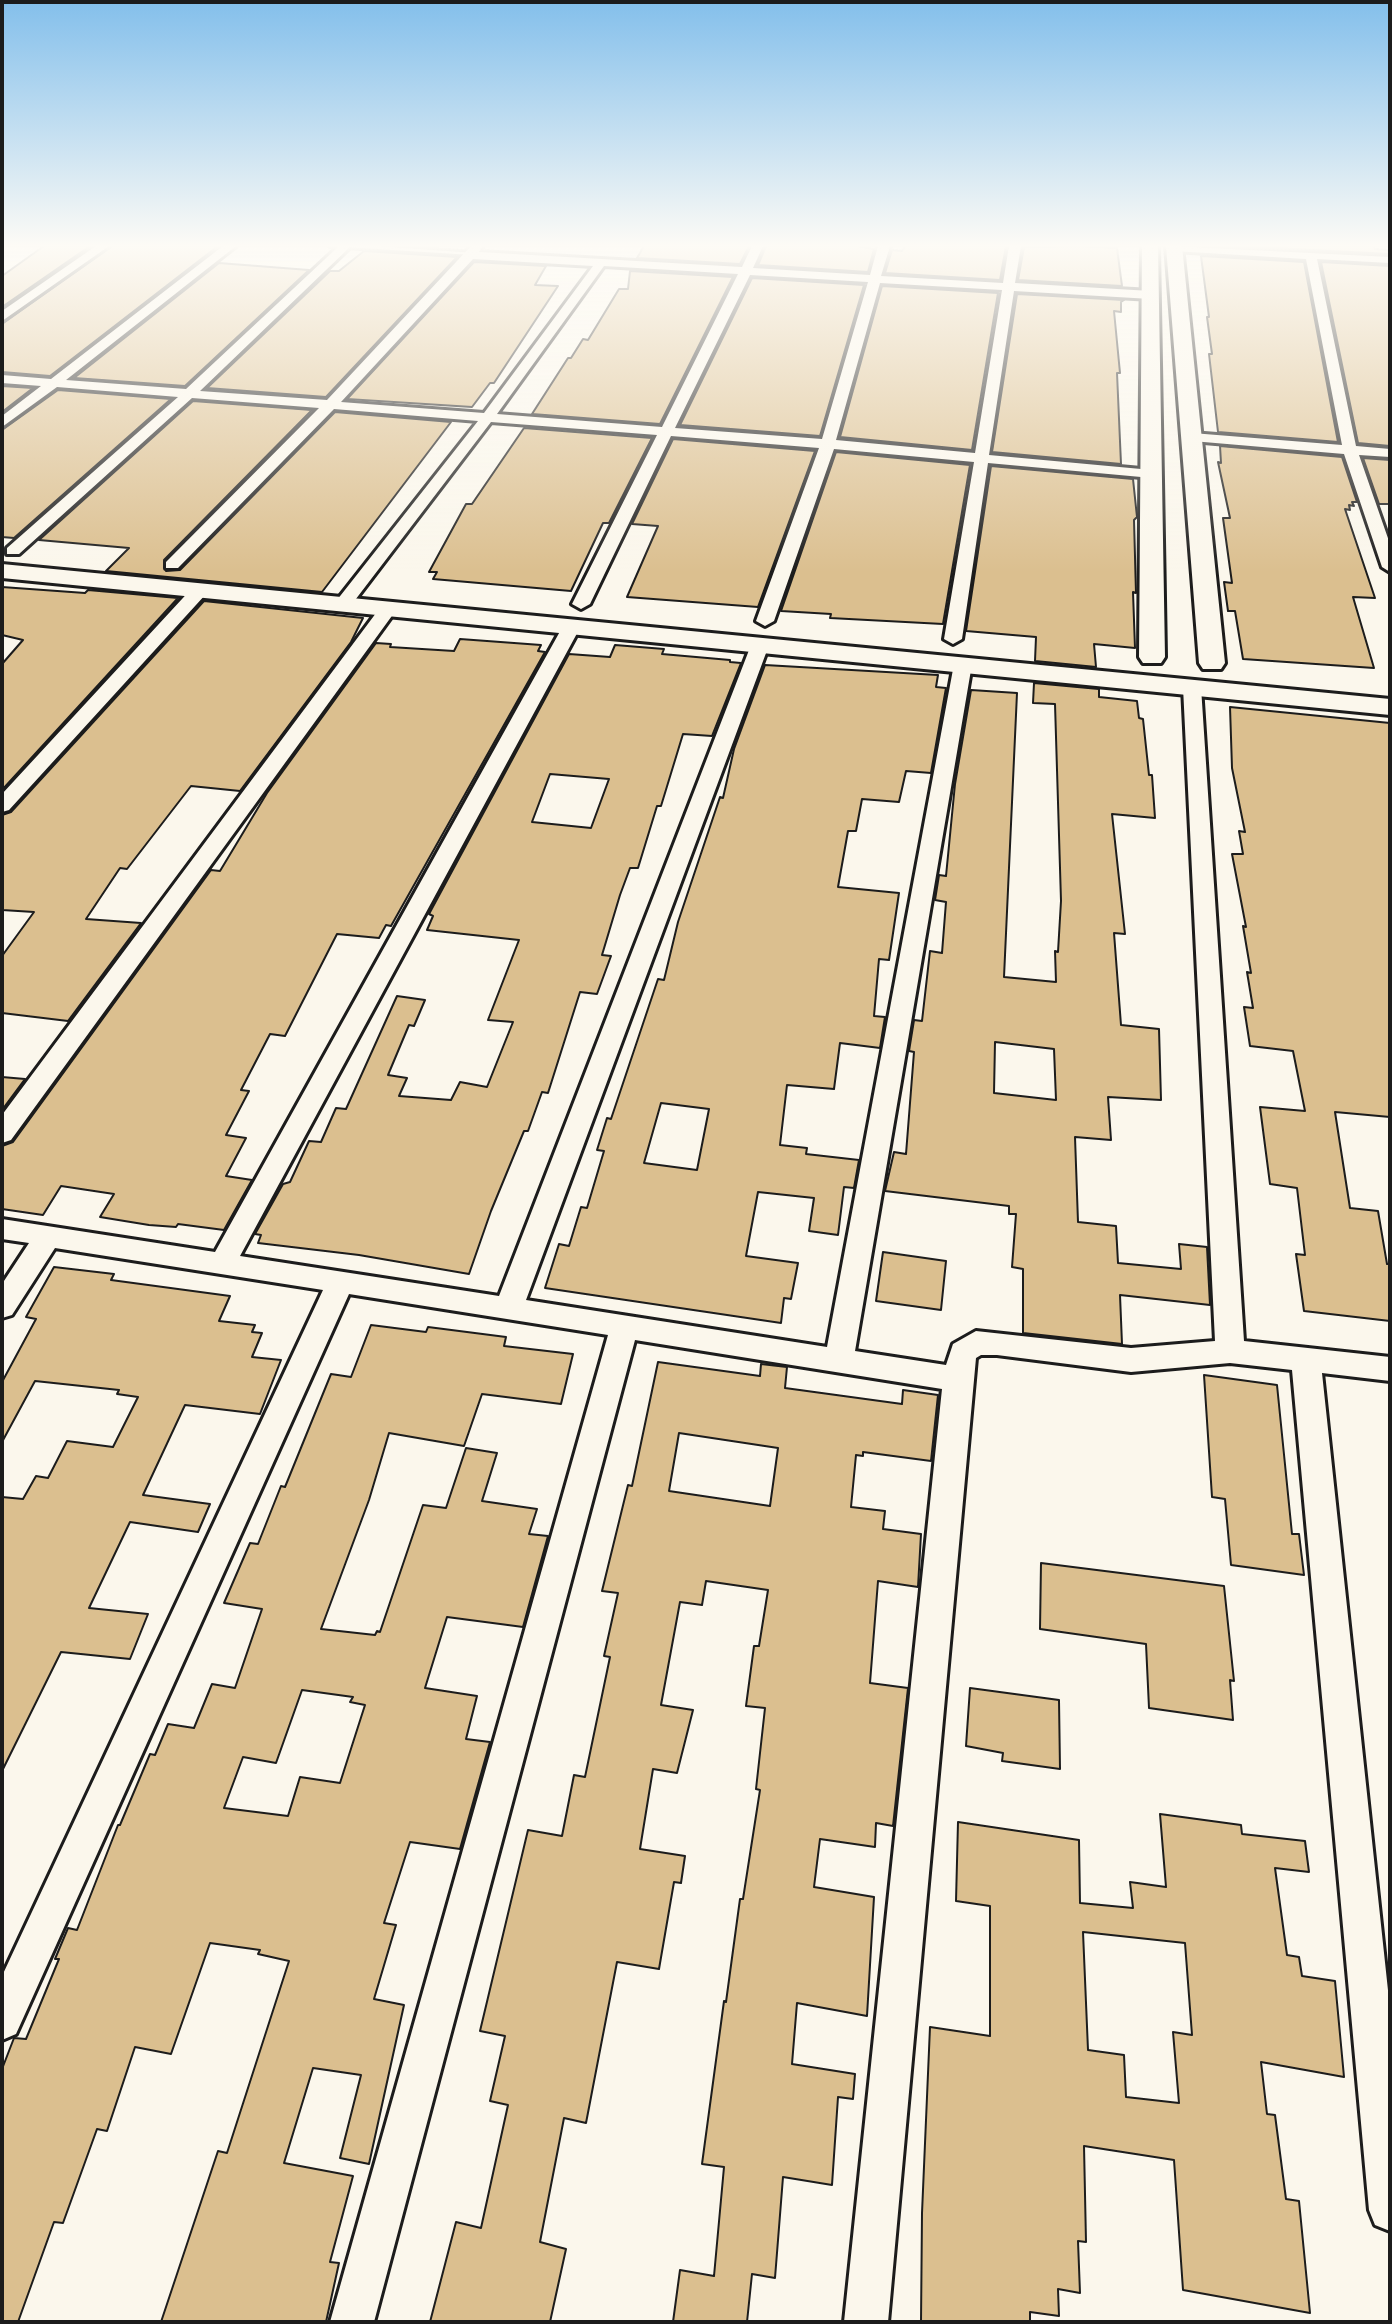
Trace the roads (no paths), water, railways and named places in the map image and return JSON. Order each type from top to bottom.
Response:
[{"type":"main road","points":[[1151,354],[1152,657]]},
{"type":"main road","points":[[1184,354],[1212,663]]},
{"type":"main road","points":[[6,557],[172,565],[359,583],[576,615],[762,633],[963,664],[1390,707]]},
{"type":"main road","points":[[6,557],[200,590],[388,609],[576,615],[704,615]]},
{"type":"main road","points":[[735,618],[762,633],[797,624]]},
{"type":"main road","points":[[921,636],[983,642]]},
{"type":"main road","points":[[1121,654],[1241,666]]},
{"type":"main road","points":[[1360,678],[1390,682]]},
{"type":"street","points":[[2,423],[90,354]]},
{"type":"street","points":[[6,557],[231,354]]},
{"type":"street","points":[[172,565],[377,354]]},
{"type":"street","points":[[343,604],[534,354]]},
{"type":"street","points":[[222,1264],[576,615],[705,354]]},
{"type":"street","points":[[508,1309],[762,633],[828,444],[854,354]]},
{"type":"street","points":[[953,639],[997,354]]},
{"type":"street","points":[[1331,354],[1350,450],[1390,567]]},
{"type":"street","points":[[2,379],[828,444],[1152,474]]},
{"type":"street","points":[[1192,437],[1390,453]]},
{"type":"street","points":[[2,806],[200,590]]},
{"type":"street","points":[[2,1134],[388,609]]},
{"type":"street","points":[[839,1361],[963,664]]},
{"type":"street","points":[[1192,687],[1230,1351]]},
{"type":"street","points":[[2,1229],[958,1379]]},
{"type":"street","points":[[2,1307],[48,1237]]},
{"type":"street","points":[[2,2020],[340,1283]]},
{"type":"street","points":[[352,2322],[624,1328]]},
{"type":"street","points":[[866,2322],[963,1352],[976,1343],[1131,1360],[1230,1351],[1390,1369]]},
{"type":"street","points":[[1306,1358],[1390,2210]]}]
